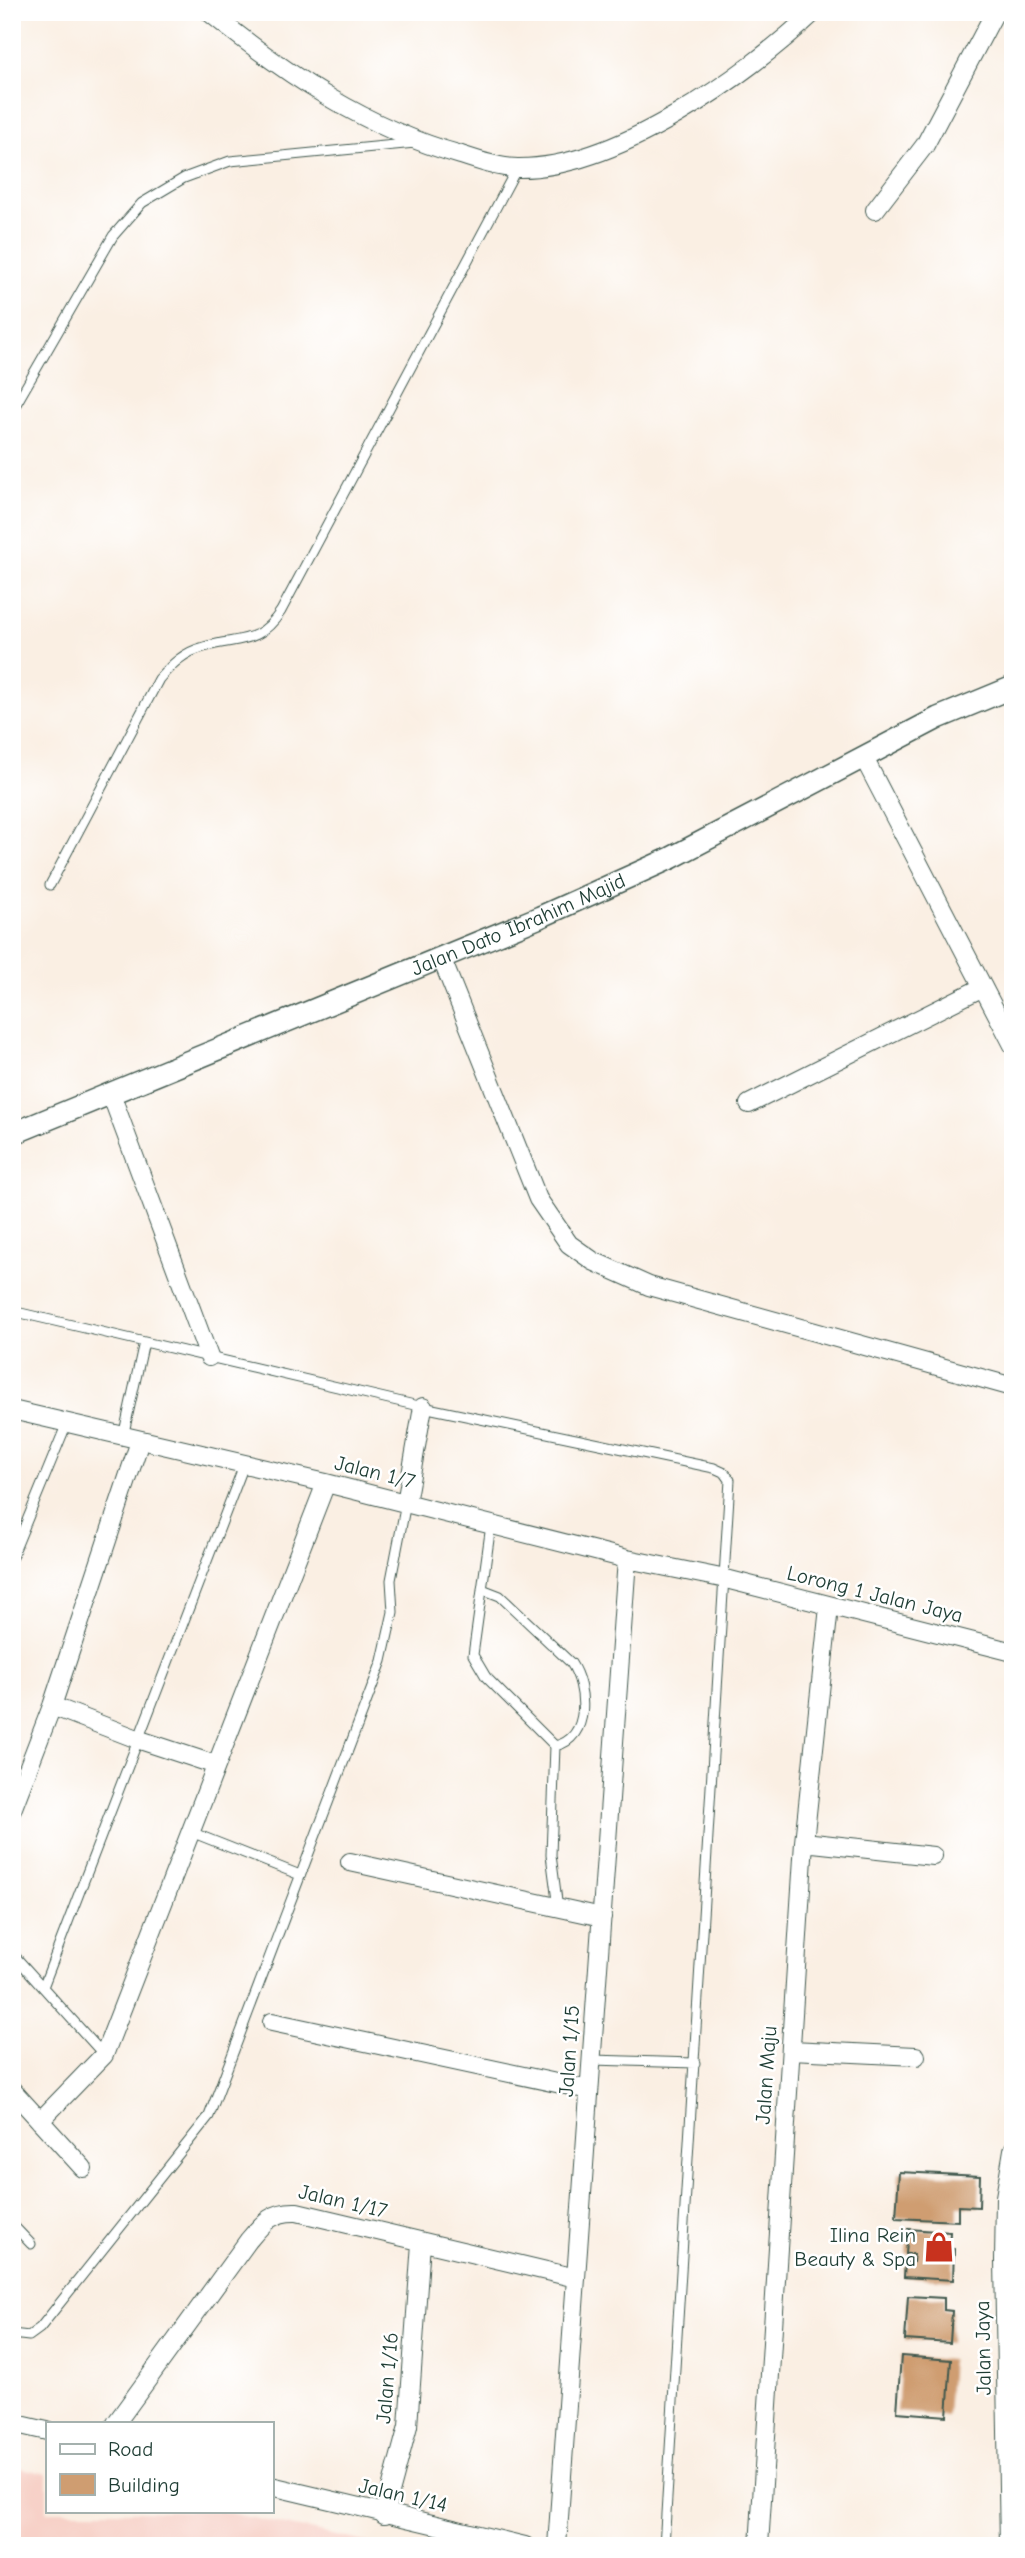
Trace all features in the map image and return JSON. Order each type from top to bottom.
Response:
[{"type":"street","points":[[209,12],[253,48],[316,91],[374,124],[418,143],[517,169],[551,165],[600,154],[642,133],[737,74],[814,12]]},
{"type":"street","points":[[875,210],[925,145],[995,12]]},
{"type":"street","name":"Jalan Dato Ibrahim Majid","points":[[12,1134],[540,918],[671,858],[976,700],[1013,687]]},
{"type":"street","points":[[864,758],[1013,1045]]},
{"type":"street","points":[[441,957],[538,1199],[569,1244],[593,1261],[649,1286],[1013,1387]]},
{"type":"street","points":[[749,1104],[983,987]]},
{"type":"street","points":[[111,1094],[209,1357]]},
{"type":"street","points":[[406,1503],[423,1407]]},
{"type":"street","name":"Jalan 1/7","points":[[12,1410],[326,1483],[627,1559],[726,1579]]},
{"type":"street","points":[[12,1810],[19,1776],[52,1706],[132,1439]]},
{"type":"street","points":[[40,2121],[104,2055],[326,1483]]},
{"type":"street","name":"Jalan 1/15","points":[[557,2546],[627,1559]]},
{"type":"street","name":"Lorong 1 Jalan Jaya","points":[[726,1579],[1013,1652]]},
{"type":"street","name":"Jalan Maju","points":[[759,2546],[804,1842],[829,1607]]},
{"type":"street","points":[[52,1706],[140,1740],[216,1765]]},
{"type":"street","points":[[804,1842],[933,1856]]},
{"type":"street","points":[[350,1862],[602,1917]]},
{"type":"street","points":[[272,2022],[590,2090]]},
{"type":"street","points":[[790,2050],[916,2056]]},
{"type":"street","points":[[12,2090],[83,2168]]},
{"type":"street","name":"Jalan Jaya","points":[[1009,2546],[1009,2197],[1013,2150]]},
{"type":"street","name":"Jalan 1/17","points":[[117,2422],[267,2218],[282,2211],[297,2212],[576,2278]]},
{"type":"street","name":"Jalan 1/16","points":[[384,2515],[408,2426],[421,2243]]},
{"type":"street","points":[[12,2423],[46,2431]]},
{"type":"street","name":"Jalan 1/14","points":[[273,2487],[384,2515],[525,2546]]},
{"type":"lane","points":[[12,411],[113,236],[142,203],[184,178],[230,161],[418,143]]},
{"type":"lane","points":[[50,885],[159,679],[175,660],[202,647],[254,638],[270,628],[517,169]]},
{"type":"lane","points":[[12,1311],[423,1407],[725,1473],[730,1480],[726,1579],[664,2546]]},
{"type":"lane","points":[[132,1439],[144,1342]]},
{"type":"lane","points":[[12,1557],[67,1423]]},
{"type":"lane","points":[[43,1987],[244,1465]]},
{"type":"lane","points":[[12,2334],[29,2336],[40,2328],[209,2116],[300,1875],[340,1778],[389,1639],[393,1612],[391,1580],[406,1503]]},
{"type":"lane","points":[[491,1525],[473,1655],[478,1667],[555,1746],[551,1855],[558,1908]]},
{"type":"lane","points":[[482,1589],[500,1596],[571,1663],[578,1673],[582,1718],[569,1740],[555,1746]]},
{"type":"lane","points":[[191,1832],[300,1875]]},
{"type":"lane","points":[[12,1953],[104,2055]]},
{"type":"lane","points":[[592,2060],[695,2063]]},
{"type":"lane","points":[[12,2224],[31,2244]]},
{"type":"shaded area","points":[[12,2466],[46,2474],[46,2512],[225,2512],[384,2546],[12,2546]]},
{"type":"building","points":[[899,2172],[980,2176],[979,2207],[958,2206],[958,2221],[896,2218]]},
{"type":"building","points":[[908,2229],[950,2232],[949,2248],[954,2249],[953,2280],[904,2277],[905,2262],[913,2262],[914,2254],[906,2254]]},
{"type":"building","points":[[908,2296],[944,2298],[944,2310],[952,2311],[950,2343],[905,2340]]},
{"type":"building","points":[[901,2356],[951,2360],[947,2416],[897,2412]]},
{"type":"place","name":"Ilina Rein Beauty & Spa","points":[[939,2247]]}]
